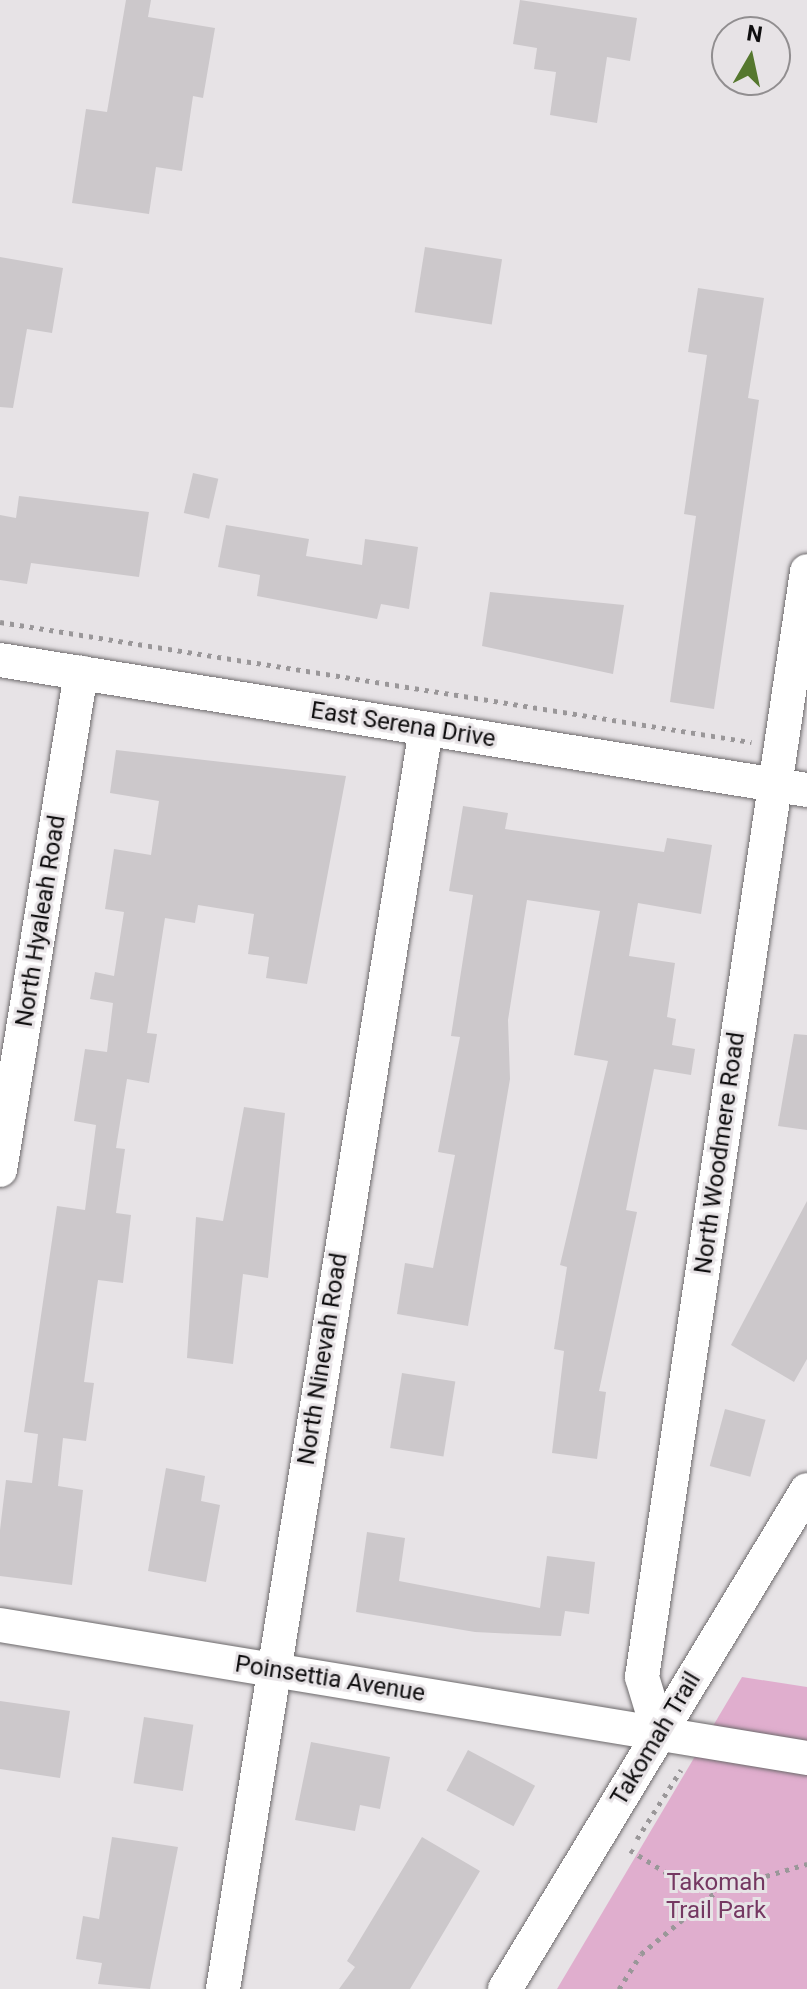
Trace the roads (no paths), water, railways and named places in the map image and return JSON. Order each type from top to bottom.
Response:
[{"type":"street","name":"North Woodmere Road","points":[[659,1733],[642,1677],[791,788],[807,571]]},
{"type":"street","name":"East Serena Drive","points":[[0,660],[791,788]]},
{"type":"street","name":"North Hyaleah Road","points":[[0,1170],[81,673]]},
{"type":"street","name":"North Ninevah Road","points":[[223,1989],[426,729]]},
{"type":"street","name":"Takomah Trail","points":[[505,1989],[807,1490]]},
{"type":"street","name":"Poinsettia Avenue","points":[[0,1625],[807,1758]]},
{"type":"park label","name":"Takomah Trail Park","points":[[716,1897]]}]
